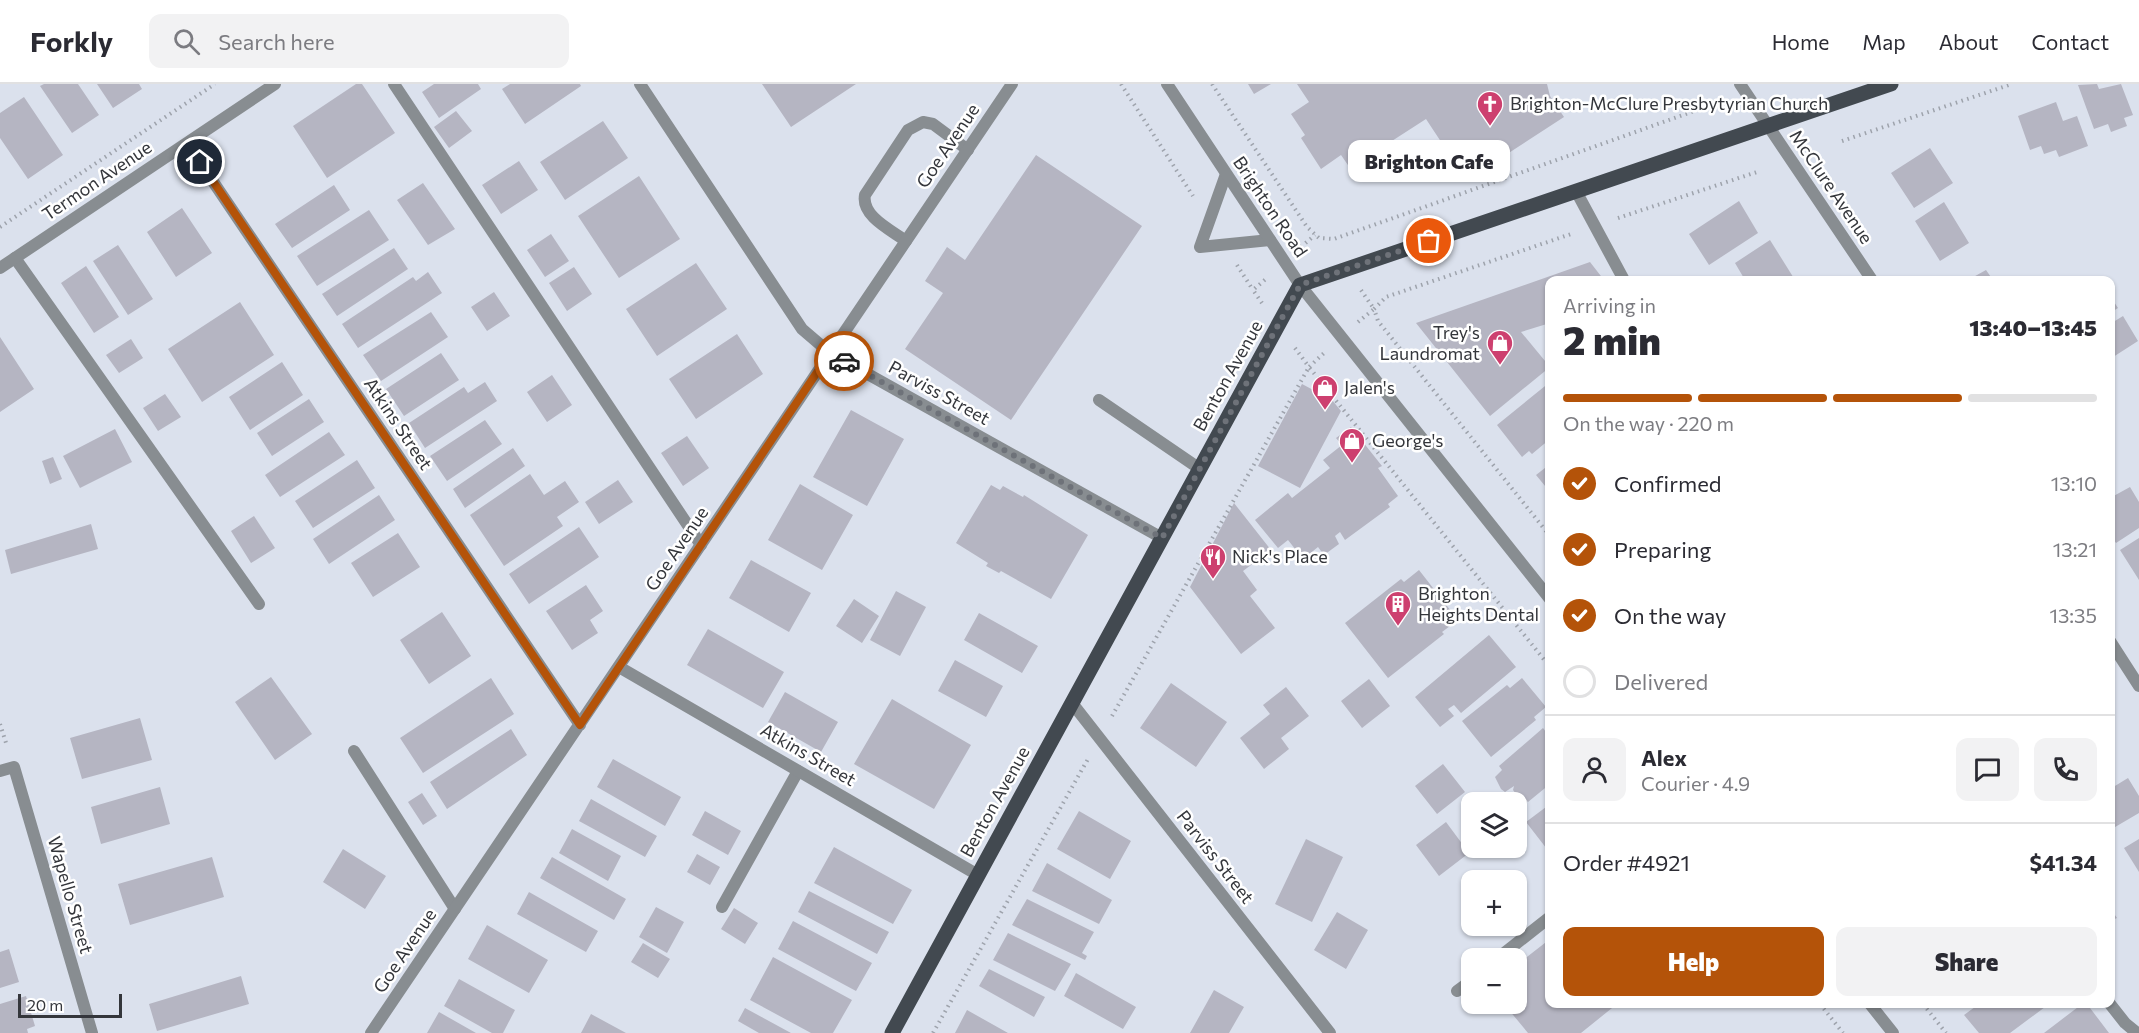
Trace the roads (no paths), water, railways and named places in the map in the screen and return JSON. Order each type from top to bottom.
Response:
[{"type":"main road","points":[[1300,285],[1891,84]]},
{"type":"main road","name":"Benton Avenue","points":[[892,1033],[1300,285]]},
{"type":"street","name":"Termon Avenue","points":[[0,268],[275,84]]},
{"type":"street","points":[[394,84],[701,545]]},
{"type":"street","name":"Parviss Street","points":[[640,84],[802,329],[830,353],[1162,538]]},
{"type":"street","name":"Goe Avenue","points":[[371,1033],[1012,84]]},
{"type":"street","name":"Brighton Road","points":[[1167,84],[1300,285],[1545,593]]},
{"type":"street","name":"McClure Avenue","points":[[1740,84],[1869,276]]},
{"type":"street","points":[[906,241],[869,213],[864,202],[865,195],[908,130],[923,122],[933,124],[968,150]]},
{"type":"street","name":"Atkins Street","points":[[187,143],[580,725]]},
{"type":"street","points":[[1226,174],[1200,247],[1270,240]]},
{"type":"street","points":[[1576,191],[1622,276]]},
{"type":"street","points":[[15,258],[259,604]]},
{"type":"street","points":[[1099,400],[1200,469]]},
{"type":"street","points":[[2115,649],[2139,686]]},
{"type":"street","name":"Atkins Street","points":[[619,667],[978,875]]},
{"type":"street","name":"Parviss Street","points":[[1072,703],[1330,1033]]},
{"type":"street","points":[[354,751],[455,909]]},
{"type":"street","name":"Wapello Street","points":[[0,771],[14,767],[92,1033]]},
{"type":"street","points":[[722,907],[798,771]]},
{"type":"street","points":[[1511,948],[1545,921]]},
{"type":"street","points":[[1457,992],[1461,989]]},
{"type":"street","points":[[1873,1008],[1893,1033]]},
{"type":"street","points":[[2113,1008],[2137,1033]]},
{"type":"place","name":"Brighton-McClure Presbytyrian Church","points":[[1490,127]]},
{"type":"place","name":"Brighton Cafe","points":[[1429,241]]},
{"type":"place","name":"Trey's Laundromat","points":[[1500,366]]},
{"type":"place","name":"Jalen's","points":[[1325,411]]},
{"type":"place","name":"George's","points":[[1352,464]]},
{"type":"place","name":"Nick's Place","points":[[1213,580]]},
{"type":"place","name":"Brighton Heights Dental","points":[[1398,627]]}]
